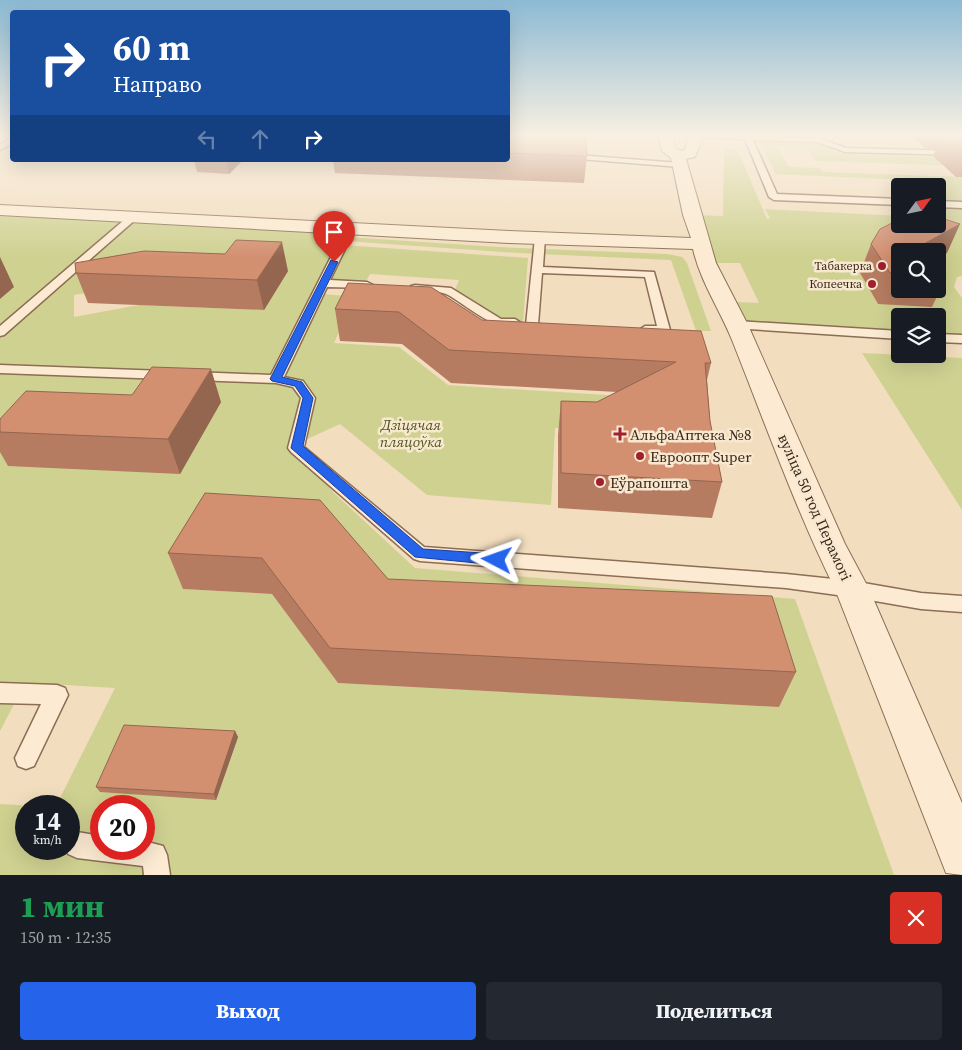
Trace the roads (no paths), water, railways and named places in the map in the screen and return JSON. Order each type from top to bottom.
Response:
[{"type":"street","name":"вуліца 50 год Перамогі","points":[[687,176],[692,215],[699,233],[706,263],[737,325],[829,544],[852,589],[962,857]]},
{"type":"street","points":[[0,210],[540,238],[701,244]]},
{"type":"lane","points":[[765,176],[774,197],[891,202]]},
{"type":"lane","points":[[946,204],[962,205]]},
{"type":"lane","points":[[0,332],[133,218]]},
{"type":"lane","points":[[276,379],[342,245],[336,228]]},
{"type":"lane","points":[[402,288],[447,290],[498,322],[537,325],[537,270],[540,238]]},
{"type":"lane","points":[[537,270],[650,274],[664,330],[636,329]]},
{"type":"lane","points":[[323,283],[384,286]]},
{"type":"lane","points":[[737,325],[891,334]]},
{"type":"lane","points":[[946,338],[962,339]]},
{"type":"lane","points":[[0,369],[276,379],[298,384],[308,398],[296,448],[420,554],[786,581],[852,589],[921,601],[962,604]]},
{"type":"lane","points":[[0,693],[58,695],[26,758]]},
{"type":"lane","points":[[155,860],[157,875]]},
{"type":"place","name":"Табакерка","points":[[882,266]]},
{"type":"place","name":"Копеечка","points":[[872,284]]},
{"type":"place","name":"АльфаАптека №8","points":[[620,434]]},
{"type":"place","name":"Евроопт Super","points":[[640,456]]},
{"type":"place","name":"Еўрапошта","points":[[600,482]]},
{"type":"park label","name":"Дзіцячая пляцоўка","points":[[411,432]]}]
